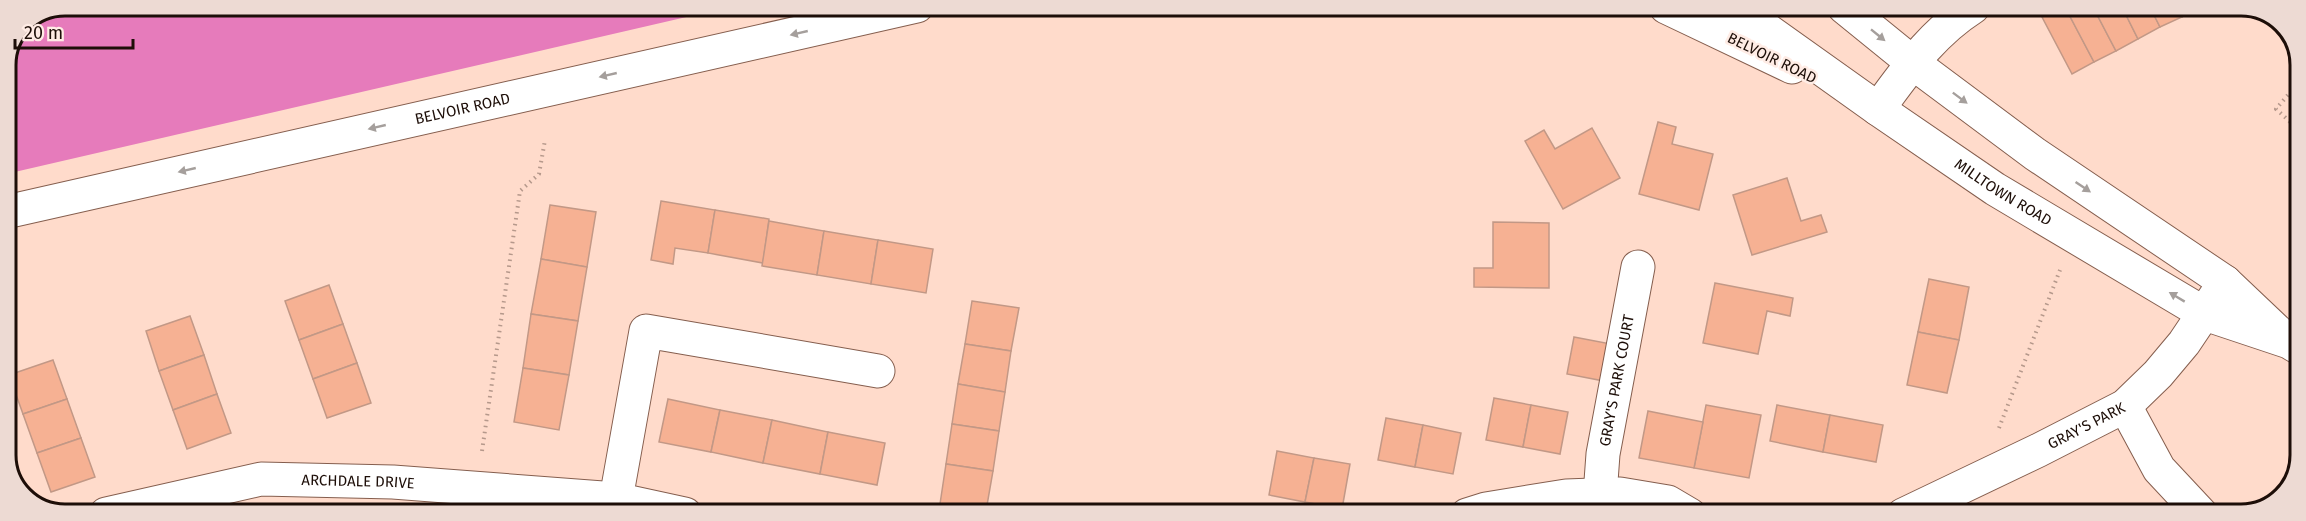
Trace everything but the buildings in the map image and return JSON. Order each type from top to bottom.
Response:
[{"type":"main road","name":"BELVOIR ROAD","points":[[16,210],[873,16]]},
{"type":"main road","name":"BELVOIR ROAD","points":[[1685,16],[1878,109]]},
{"type":"main road","name":"MILLTOWN ROAD","points":[[1747,16],[1995,189],[2205,314],[2290,344]]},
{"type":"main road","name":"MILLTOWN ROAD","points":[[1855,16],[1913,63],[2035,154],[2225,282],[2290,341]]},
{"type":"main road","points":[[1878,109],[1932,40],[1959,16]]},
{"type":"main road","name":"GRAY'S PARK COURT","points":[[1600,495],[1604,454],[1638,267]]},
{"type":"main road","name":"GRAY'S PARK","points":[[1926,504],[2125,406],[2158,374],[2205,314],[2225,282]]},
{"type":"main road","points":[[616,499],[646,331],[878,371]]},
{"type":"main road","points":[[2125,406],[2160,469],[2192,504]]},
{"type":"main road","name":"ARCHDALE DRIVE","points":[[150,504],[261,479],[393,482],[490,498],[616,499],[639,504]]},
{"type":"main road","points":[[1517,504],[1566,496],[1620,494],[1671,504]]},
{"type":"path","points":[[2289,94],[2276,109],[2289,121]]},
{"type":"path","points":[[490,498],[520,190],[538,174],[545,140]]},
{"type":"path","points":[[1979,479],[2061,267]]},
{"type":"shaded area","points":[[691,16],[16,172],[17,56],[25,38],[31,31],[38,25],[56,17]]}]
